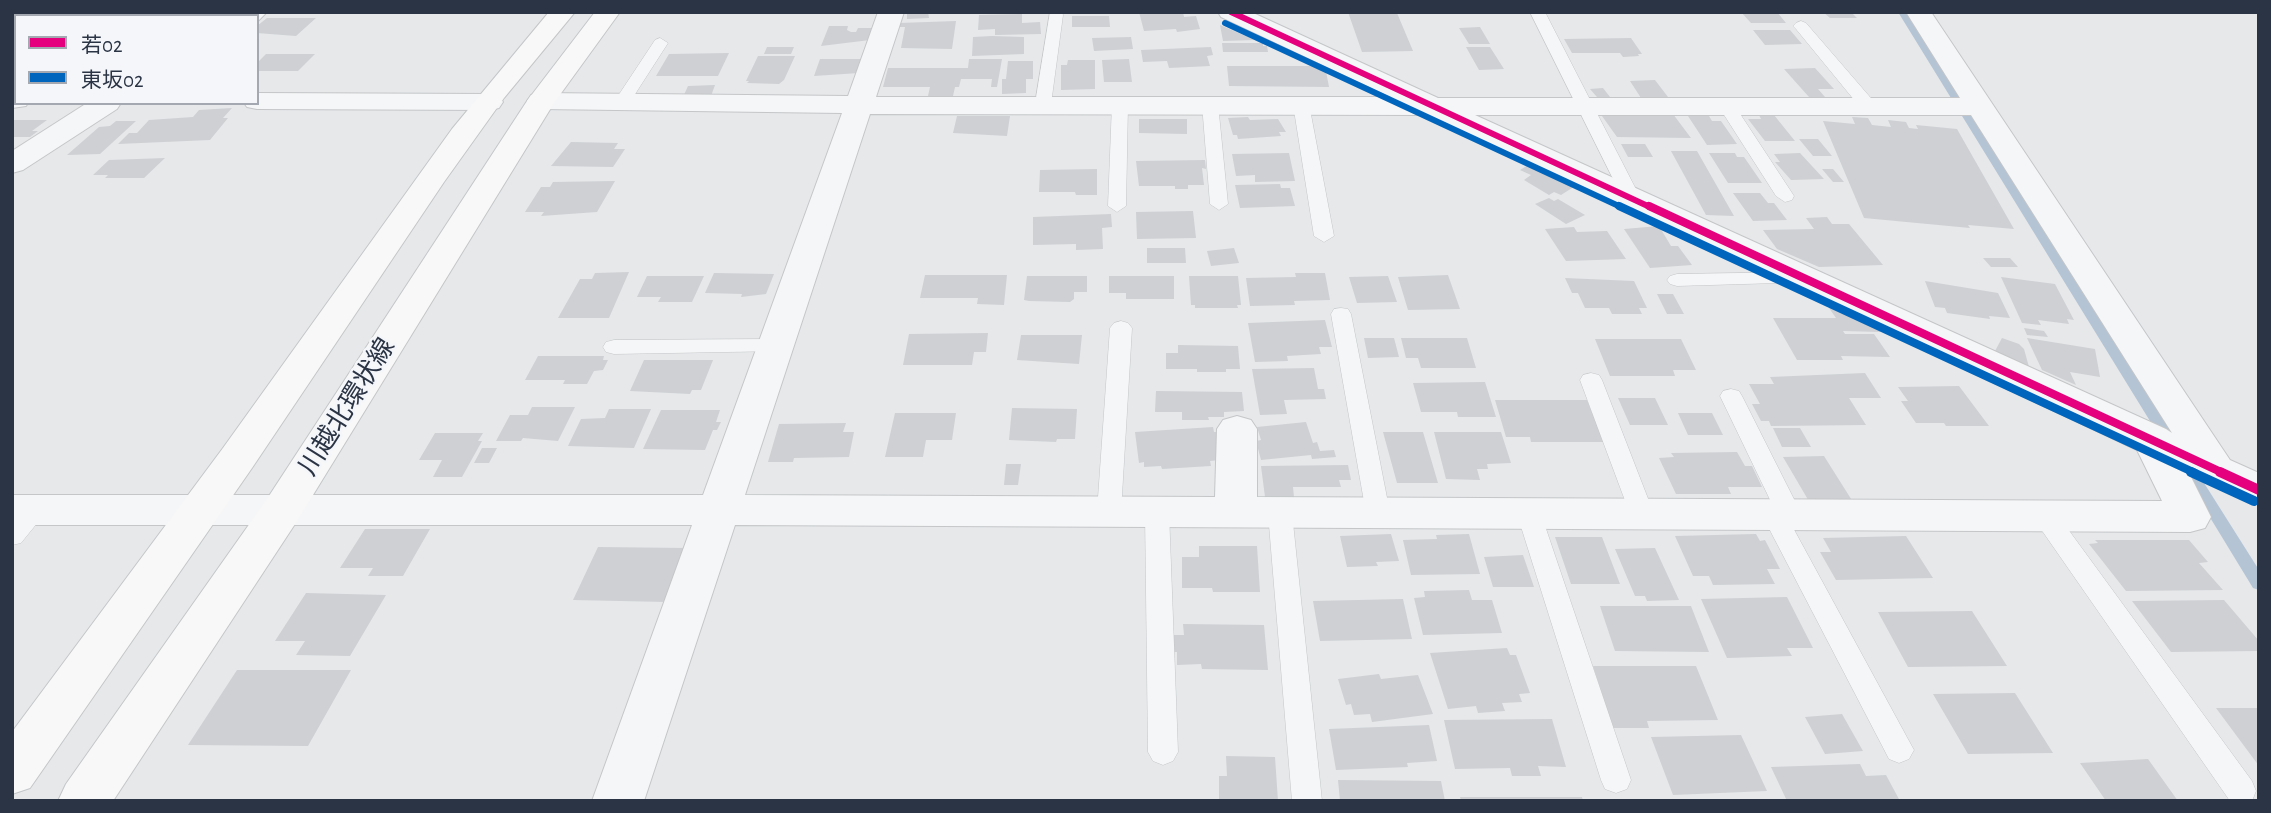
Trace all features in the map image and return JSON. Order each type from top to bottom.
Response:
[{"type":"main road","points":[[12,772],[201,512],[428,184],[489,102],[563,12]]},
{"type":"main road","name":"川越北環状線","points":[[84,801],[282,510],[541,101],[608,12]]},
{"type":"street","points":[[618,801],[891,12]]},
{"type":"street","points":[[1230,12],[2259,490]]},
{"type":"street","points":[[1917,12],[2216,470]]},
{"type":"street","points":[[259,101],[489,102]]},
{"type":"street","points":[[541,101],[859,105],[1981,107]]},
{"type":"street","points":[[12,164],[104,105]]},
{"type":"street","points":[[1236,512],[1237,429]]},
{"type":"street","points":[[20,519],[282,510],[2190,517],[2152,439]]},
{"type":"lane","points":[[1537,12],[1631,197]]},
{"type":"lane","points":[[1043,104],[1056,15]]},
{"type":"lane","points":[[1801,26],[1870,108]]},
{"type":"lane","points":[[622,102],[660,43]]},
{"type":"lane","points":[[1117,206],[1120,104]]},
{"type":"lane","points":[[1210,104],[1219,204]]},
{"type":"lane","points":[[1301,104],[1324,236]]},
{"type":"lane","points":[[1727,107],[1785,196]]},
{"type":"lane","points":[[1677,280],[1805,278]]},
{"type":"lane","points":[[1341,314],[1378,513]]},
{"type":"lane","points":[[1109,512],[1121,328]]},
{"type":"lane","points":[[614,348],[775,346]]},
{"type":"lane","points":[[1591,380],[1642,514]]},
{"type":"lane","points":[[1731,396],[1782,515],[1899,750]]},
{"type":"lane","points":[[1157,512],[1163,752]]},
{"type":"lane","points":[[1280,513],[1307,801]]},
{"type":"lane","points":[[1528,514],[1616,780]]},
{"type":"lane","points":[[2045,516],[2241,791]]},
{"type":"building","points":[[907,12],[928,12],[929,18],[907,19]]},
{"type":"building","points":[[1139,12],[1183,12],[1184,17],[1196,16],[1200,29],[1177,32],[1176,29],[1144,31]]},
{"type":"building","points":[[1348,12],[1397,13],[1413,51],[1362,52]]},
{"type":"building","points":[[1741,12],[1777,12],[1786,23],[1751,23]]},
{"type":"building","points":[[1823,12],[1851,12],[1857,18],[1830,18]]},
{"type":"building","points":[[1022,14],[1022,23],[1040,22],[1041,34],[995,35],[995,29],[978,30],[979,15]]},
{"type":"building","points":[[1072,16],[1109,16],[1110,27],[1072,27]]},
{"type":"building","points":[[267,18],[316,18],[296,36],[259,33],[259,24]]},
{"type":"building","points":[[956,21],[952,49],[901,48],[905,27],[898,27],[899,23]]},
{"type":"building","points":[[1220,25],[1255,40],[1223,41]]},
{"type":"building","points":[[829,26],[848,26],[847,30],[851,32],[856,32],[858,28],[874,28],[870,40],[821,46]]},
{"type":"building","points":[[1480,27],[1490,44],[1469,44],[1459,28]]},
{"type":"building","points":[[1753,30],[1790,30],[1802,44],[1765,45]]},
{"type":"building","points":[[973,37],[1024,37],[1024,54],[972,56]]},
{"type":"building","points":[[1131,37],[1133,49],[1094,51],[1092,38]]},
{"type":"building","points":[[1631,38],[1642,54],[1638,54],[1639,56],[1623,57],[1620,53],[1572,53],[1564,39]]},
{"type":"building","points":[[1222,43],[1263,43],[1268,52],[1223,52]]},
{"type":"building","points":[[767,47],[794,47],[791,54],[764,54]]},
{"type":"building","points":[[1211,47],[1213,55],[1207,56],[1210,66],[1169,68],[1167,61],[1143,62],[1141,50]]},
{"type":"building","points":[[1466,47],[1490,47],[1504,69],[1479,70]]},
{"type":"building","points":[[729,53],[718,76],[656,76],[669,54]]},
{"type":"building","points":[[266,54],[315,54],[298,71],[259,71],[259,61]]},
{"type":"building","points":[[758,56],[795,56],[784,80],[779,84],[747,83]]},
{"type":"building","points":[[820,59],[863,59],[859,73],[814,76]]},
{"type":"building","points":[[969,59],[1002,59],[997,87],[991,87],[992,79],[961,79],[953,96],[928,96],[930,87],[883,87],[888,68],[968,68]]},
{"type":"building","points":[[1129,59],[1132,82],[1104,82],[1102,60]]},
{"type":"building","points":[[1068,60],[1095,60],[1095,89],[1061,90],[1061,65],[1067,65]]},
{"type":"building","points":[[1008,61],[1033,61],[1033,79],[1026,79],[1026,93],[1002,94],[1002,79],[1006,79]]},
{"type":"building","points":[[1227,66],[1325,66],[1329,87],[1229,86]]},
{"type":"building","points":[[1815,68],[1834,89],[1818,89],[1825,97],[1809,97],[1784,69]]},
{"type":"building","points":[[1655,80],[1668,97],[1641,98],[1630,81]]},
{"type":"building","points":[[715,85],[711,96],[683,97],[688,86]]},
{"type":"building","points":[[1603,88],[1610,97],[1597,97],[1590,89]]},
{"type":"building","points":[[232,108],[223,118],[228,118],[210,140],[118,144],[129,133],[137,133],[149,120],[193,117],[199,110]]},
{"type":"building","points":[[1673,114],[1691,138],[1617,137],[1602,116]]},
{"type":"building","points":[[1759,115],[1774,115],[1795,141],[1765,141],[1748,119],[1761,119]]},
{"type":"building","points":[[957,116],[1010,116],[1007,136],[953,133]]},
{"type":"building","points":[[1688,116],[1709,116],[1712,121],[1721,121],[1737,144],[1707,145]]},
{"type":"building","points":[[1248,117],[1250,120],[1278,119],[1286,132],[1279,132],[1281,136],[1238,139],[1237,135],[1233,135],[1228,118]]},
{"type":"building","points":[[1852,117],[1868,118],[1872,125],[1891,127],[1888,120],[1906,122],[1909,128],[1918,129],[1916,125],[1957,129],[2014,229],[1968,225],[1970,228],[1864,218],[1823,121],[1855,124]]},
{"type":"building","points":[[1139,119],[1187,119],[1187,134],[1139,133]]},
{"type":"building","points":[[12,120],[47,120],[32,131],[38,131],[30,137],[12,137]]},
{"type":"building","points":[[116,121],[136,121],[100,154],[67,155],[99,127],[110,126]]},
{"type":"building","points":[[1799,139],[1818,139],[1832,156],[1813,156]]},
{"type":"building","points":[[571,142],[618,143],[614,149],[625,149],[613,167],[551,166]]},
{"type":"building","points":[[1621,144],[1645,144],[1653,157],[1628,157]]},
{"type":"building","points":[[1671,151],[1697,151],[1734,216],[1706,215]]},
{"type":"building","points":[[1289,153],[1295,181],[1255,182],[1255,175],[1236,176],[1232,154]]},
{"type":"building","points":[[1709,153],[1735,153],[1737,157],[1744,157],[1762,183],[1728,183]]},
{"type":"building","points":[[1800,153],[1824,179],[1791,180],[1775,162],[1780,162],[1774,154]]},
{"type":"building","points":[[165,158],[144,178],[105,178],[108,175],[93,175],[109,160]]},
{"type":"building","points":[[1205,160],[1206,169],[1202,168],[1204,185],[1188,185],[1188,189],[1175,189],[1175,186],[1139,186],[1136,161]]},
{"type":"building","points":[[1533,162],[1580,183],[1561,195],[1554,192],[1549,195],[1524,180],[1531,175],[1520,170]]},
{"type":"building","points":[[1097,169],[1097,195],[1039,192],[1040,170]]},
{"type":"building","points":[[1822,169],[1833,169],[1844,182],[1833,182]]},
{"type":"building","points":[[615,181],[597,212],[541,216],[544,212],[525,212],[541,187],[550,187],[553,182]]},
{"type":"building","points":[[1280,184],[1281,188],[1290,188],[1295,206],[1240,208],[1235,185]]},
{"type":"building","points":[[1733,193],[1760,193],[1768,203],[1774,203],[1787,220],[1753,221]]},
{"type":"building","points":[[1549,198],[1554,201],[1558,199],[1585,215],[1566,224],[1535,204]]},
{"type":"building","points":[[1193,211],[1196,238],[1137,239],[1136,212]]},
{"type":"building","points":[[1111,214],[1112,227],[1102,228],[1103,249],[1076,250],[1076,244],[1033,245],[1033,217]]},
{"type":"building","points":[[1827,217],[1832,224],[1849,224],[1883,265],[1819,267],[1777,249],[1763,230],[1814,229],[1806,218]]},
{"type":"building","points":[[1659,226],[1671,246],[1678,246],[1692,265],[1650,268],[1624,229]]},
{"type":"building","points":[[1574,227],[1577,232],[1607,231],[1626,259],[1566,261],[1545,229]]},
{"type":"building","points":[[1147,248],[1185,248],[1186,263],[1147,263]]},
{"type":"building","points":[[1234,248],[1239,263],[1211,266],[1207,251]]},
{"type":"building","points":[[1983,258],[2010,258],[2018,267],[1991,267]]},
{"type":"building","points":[[629,272],[609,318],[558,318],[580,279],[592,279],[595,273]]},
{"type":"building","points":[[714,273],[774,274],[766,294],[741,297],[742,294],[705,293]]},
{"type":"building","points":[[1295,273],[1325,273],[1330,300],[1294,301],[1295,305],[1250,306],[1246,278],[1296,277]]},
{"type":"building","points":[[925,275],[1007,275],[1004,305],[977,304],[978,298],[920,298]]},
{"type":"building","points":[[1448,275],[1460,309],[1408,310],[1398,277]]},
{"type":"building","points":[[647,276],[704,276],[692,302],[658,302],[661,297],[637,297]]},
{"type":"building","points":[[1027,276],[1087,276],[1087,292],[1074,292],[1074,299],[1070,302],[1024,300]]},
{"type":"building","points":[[1109,276],[1174,276],[1174,299],[1126,299],[1126,293],[1109,293]]},
{"type":"building","points":[[1189,276],[1238,276],[1241,305],[1237,305],[1238,308],[1195,308],[1195,305],[1191,305]]},
{"type":"building","points":[[1388,276],[1397,302],[1357,303],[1349,277]]},
{"type":"building","points":[[2001,277],[2055,284],[2074,320],[2067,319],[2069,324],[2038,320],[2041,325],[2022,323]]},
{"type":"building","points":[[1565,278],[1634,281],[1647,308],[1639,308],[1642,314],[1612,314],[1609,308],[1585,308],[1578,293],[1572,293]]},
{"type":"building","points":[[1925,281],[1998,293],[2010,318],[1989,316],[1990,319],[1947,313],[1945,308],[1935,307]]},
{"type":"building","points":[[1657,294],[1673,294],[1684,314],[1667,314]]},
{"type":"building","points":[[1829,308],[1853,308],[1871,317],[1881,332],[1843,331],[1845,334],[1874,334],[1890,357],[1841,356],[1843,360],[1797,360],[1773,318],[1836,318]]},
{"type":"building","points":[[1325,320],[1332,347],[1319,347],[1321,354],[1287,356],[1288,361],[1255,362],[1248,323]]},
{"type":"building","points":[[2024,328],[2044,331],[2048,337],[2027,335]]},
{"type":"building","points":[[988,333],[986,352],[974,352],[972,365],[903,365],[909,334]]},
{"type":"building","points":[[1021,335],[1082,335],[1079,364],[1017,360]]},
{"type":"building","points":[[1364,338],[1394,338],[1399,357],[1368,358]]},
{"type":"building","points":[[1401,338],[1467,338],[1476,368],[1421,368],[1418,358],[1406,358]]},
{"type":"building","points":[[2002,338],[2019,344],[2024,349],[2029,367],[1995,351]]},
{"type":"building","points":[[2027,338],[2095,349],[2100,377],[2070,372],[2076,385],[2042,370]]},
{"type":"building","points":[[1595,339],[1681,339],[1696,370],[1673,370],[1675,376],[1610,376]]},
{"type":"building","points":[[1178,345],[1238,346],[1240,369],[1197,372],[1197,369],[1166,369],[1166,353],[1178,353]]},
{"type":"building","points":[[538,356],[604,356],[603,360],[608,360],[603,370],[594,371],[587,384],[563,384],[565,380],[525,380]]},
{"type":"building","points":[[644,360],[713,360],[701,390],[692,390],[690,394],[630,391]]},
{"type":"building","points":[[1314,368],[1318,389],[1324,389],[1326,399],[1284,400],[1287,414],[1260,415],[1252,369]]},
{"type":"building","points":[[1865,373],[1881,398],[1849,398],[1866,425],[1771,426],[1769,421],[1761,421],[1752,404],[1760,404],[1749,384],[1774,384],[1770,377]]},
{"type":"building","points":[[1485,382],[1496,417],[1458,417],[1457,412],[1421,412],[1413,383]]},
{"type":"building","points":[[1959,386],[1989,426],[1916,423],[1901,401],[1908,401],[1898,387]]},
{"type":"building","points":[[1156,391],[1242,392],[1244,411],[1224,412],[1224,417],[1208,417],[1209,420],[1182,420],[1182,412],[1155,412]]},
{"type":"building","points":[[1618,398],[1655,398],[1668,425],[1630,425]]},
{"type":"building","points":[[1495,400],[1587,400],[1604,442],[1531,442],[1530,437],[1506,437]]},
{"type":"building","points":[[532,407],[575,407],[558,441],[523,438],[521,441],[496,441],[510,415],[528,415]]},
{"type":"building","points":[[1012,408],[1077,409],[1075,439],[1057,439],[1056,442],[1009,440]]},
{"type":"building","points":[[609,409],[651,409],[634,448],[568,446],[581,419],[605,418]]},
{"type":"building","points":[[661,410],[720,410],[716,422],[721,422],[717,430],[713,430],[705,450],[643,449]]},
{"type":"building","points":[[895,413],[956,413],[952,440],[926,440],[923,457],[885,457]]},
{"type":"building","points":[[1678,413],[1712,413],[1723,435],[1688,435]]},
{"type":"building","points":[[1306,422],[1313,443],[1317,442],[1320,451],[1334,450],[1336,457],[1312,459],[1311,455],[1261,460],[1256,441],[1261,440],[1257,427]]},
{"type":"building","points":[[846,423],[843,432],[854,432],[849,457],[794,458],[793,462],[768,462],[779,424]]},
{"type":"building","points":[[1213,427],[1214,432],[1221,432],[1223,442],[1216,443],[1220,460],[1210,461],[1211,466],[1162,469],[1161,466],[1144,467],[1144,462],[1139,463],[1135,432]]},
{"type":"building","points":[[1773,428],[1800,428],[1811,447],[1782,447]]},
{"type":"building","points":[[1383,432],[1423,432],[1438,483],[1397,483]]},
{"type":"building","points":[[1434,432],[1501,432],[1511,463],[1487,464],[1488,469],[1477,469],[1480,480],[1446,479]]},
{"type":"building","points":[[435,433],[483,433],[478,441],[482,441],[462,477],[433,477],[442,460],[419,460]]},
{"type":"building","points":[[482,448],[497,448],[489,463],[474,463]]},
{"type":"building","points":[[1737,452],[1745,466],[1752,466],[1762,487],[1728,487],[1731,494],[1676,494],[1659,458],[1674,457],[1671,453]]},
{"type":"building","points":[[1824,456],[1853,502],[1810,503],[1783,457]]},
{"type":"building","points":[[1006,464],[1021,464],[1018,485],[1004,485]]},
{"type":"building","points":[[1348,465],[1351,480],[1339,480],[1341,487],[1293,487],[1294,497],[1265,497],[1261,466]]},
{"type":"building","points":[[365,529],[430,529],[403,576],[368,576],[373,568],[340,568]]},
{"type":"building","points":[[1391,534],[1399,561],[1376,562],[1378,566],[1347,567],[1340,536]]},
{"type":"building","points":[[1469,534],[1480,574],[1411,575],[1403,540]]},
{"type":"building","points":[[1756,534],[1760,541],[1765,540],[1780,569],[1767,569],[1775,584],[1713,585],[1709,576],[1693,576],[1675,536]]},
{"type":"building","points":[[1906,536],[1933,578],[1836,580],[1820,552],[1831,552],[1823,538]]},
{"type":"building","points":[[1555,537],[1602,537],[1620,584],[1571,584]]},
{"type":"building","points":[[2095,540],[2189,540],[2208,562],[2199,563],[2223,590],[2126,591],[2089,544],[2098,543]]},
{"type":"building","points":[[1199,546],[1257,546],[1260,592],[1213,592],[1212,588],[1182,588],[1182,557],[1199,557]]},
{"type":"building","points":[[598,547],[687,548],[667,602],[573,600]]},
{"type":"building","points":[[1655,548],[1679,600],[1647,601],[1645,596],[1635,596],[1615,549]]},
{"type":"building","points":[[1523,555],[1534,587],[1493,587],[1484,557]]},
{"type":"building","points":[[1469,590],[1472,600],[1492,600],[1502,633],[1423,635],[1414,598],[1425,597],[1424,591]]},
{"type":"building","points":[[306,593],[386,595],[350,656],[296,655],[305,641],[275,641]]},
{"type":"building","points":[[1787,597],[1813,648],[1787,648],[1792,656],[1727,658],[1701,599]]},
{"type":"building","points":[[1403,599],[1412,639],[1320,641],[1313,601]]},
{"type":"building","points":[[2224,600],[2259,641],[2259,651],[2171,652],[2132,601]]},
{"type":"building","points":[[1600,606],[1691,606],[1709,652],[1615,651]]},
{"type":"building","points":[[1972,611],[2007,666],[1908,667],[1878,612]]},
{"type":"building","points":[[1183,624],[1264,625],[1268,670],[1202,669],[1201,664],[1177,665],[1177,652],[1169,652],[1169,635],[1184,635]]},
{"type":"building","points":[[1507,648],[1510,655],[1516,655],[1530,693],[1519,694],[1522,702],[1502,703],[1505,711],[1478,713],[1476,706],[1448,709],[1430,653]]},
{"type":"building","points":[[1593,666],[1696,666],[1718,720],[1647,721],[1649,728],[1613,728]]},
{"type":"building","points":[[237,670],[351,670],[308,746],[188,745]]},
{"type":"building","points":[[1379,674],[1381,679],[1418,675],[1433,714],[1372,722],[1370,714],[1354,715],[1351,704],[1346,705],[1338,679]]},
{"type":"building","points":[[2015,693],[2053,753],[1968,754],[1933,694]]},
{"type":"building","points":[[2216,708],[2259,708],[2259,766]]},
{"type":"building","points":[[1842,714],[1863,751],[1825,754],[1805,717]]},
{"type":"building","points":[[1552,719],[1566,767],[1538,766],[1541,776],[1512,776],[1510,768],[1455,769],[1444,720]]},
{"type":"building","points":[[1429,725],[1437,761],[1407,763],[1408,767],[1336,770],[1329,729]]},
{"type":"building","points":[[1741,735],[1767,791],[1673,795],[1651,737]]},
{"type":"building","points":[[1226,756],[1275,757],[1278,801],[1219,801],[1219,776],[1227,776]]},
{"type":"building","points":[[2148,759],[2178,801],[2106,801],[2080,763]]},
{"type":"building","points":[[1860,764],[1866,776],[1886,775],[1900,801],[1787,801],[1771,767]]},
{"type":"building","points":[[1338,780],[1441,781],[1445,801],[1340,801]]},
{"type":"building","points":[[1460,797],[1582,797],[1583,801],[1461,801]]},
{"type":"waterway","points":[[1902,12],[2171,443]]},
{"type":"waterway","points":[[2182,460],[2259,584]]},
{"type":"transit line","name":"若02","points":[[1231,12],[2259,490]]},
{"type":"transit line","name":"東坂02","points":[[1225,23],[2254,501]]}]
